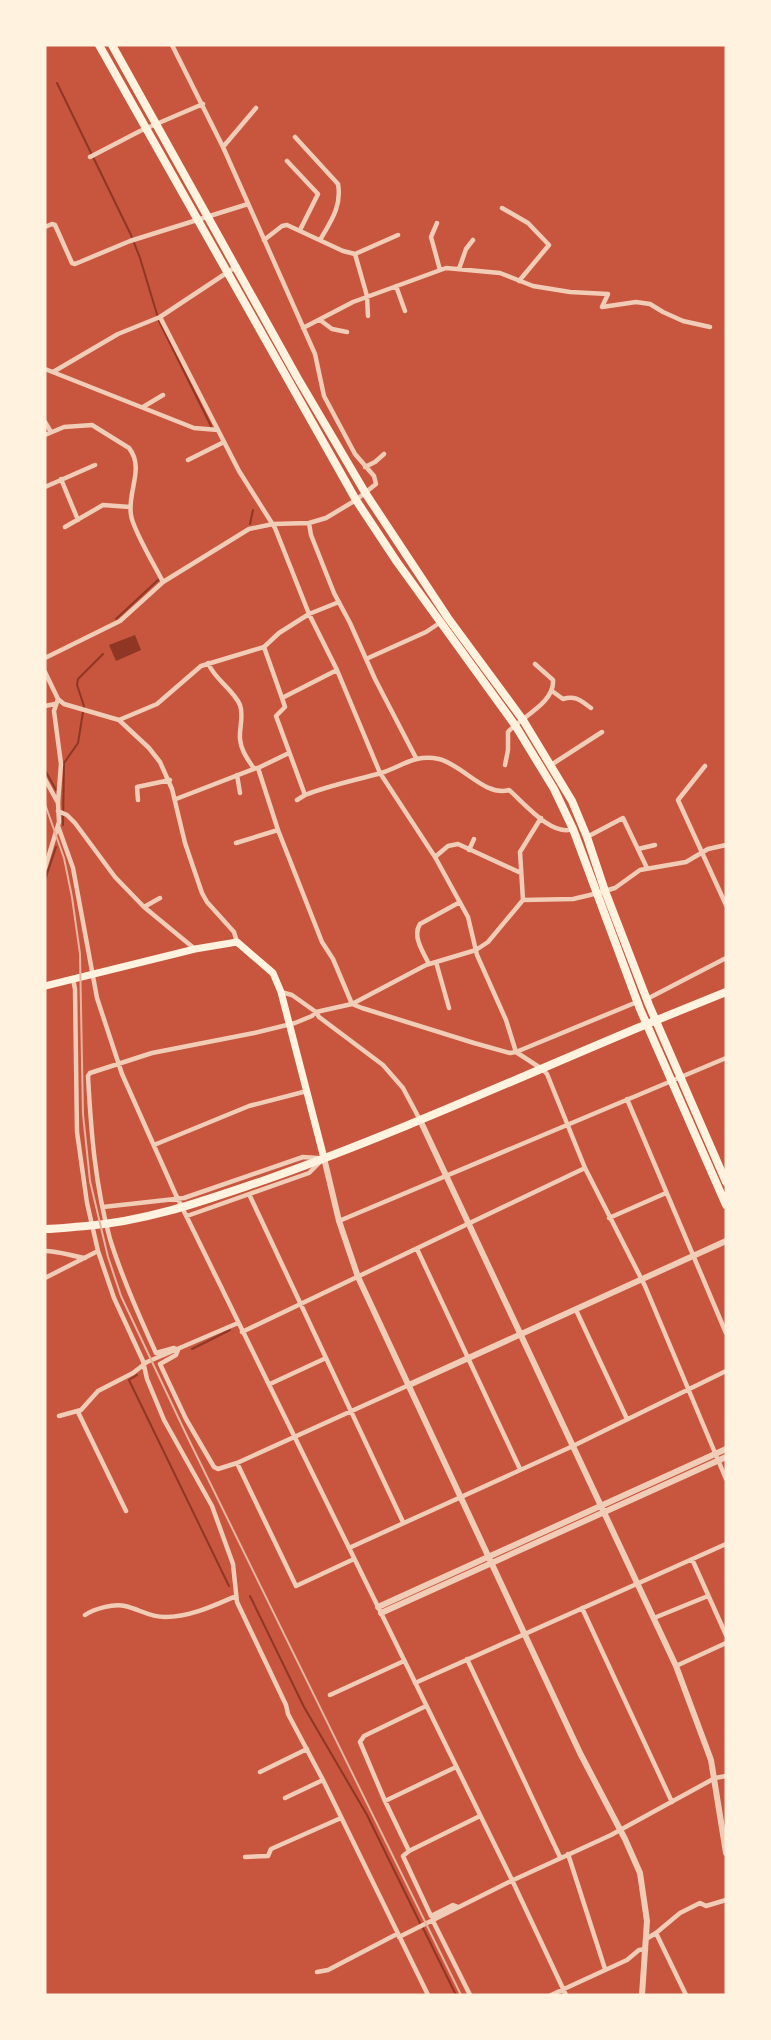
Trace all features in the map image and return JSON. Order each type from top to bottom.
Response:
[{"type":"main road","points":[[99,45],[356,500],[444,620],[523,720],[572,801],[726,1205]]},
{"type":"main road","points":[[112,45],[297,377],[366,494],[444,620],[546,774],[573,829],[637,1002],[726,1182]]},
{"type":"main road","points":[[45,986],[195,949],[237,942],[273,973],[281,992],[324,1158]]},
{"type":"main road","points":[[45,1228],[110,1224],[178,1210],[324,1158],[420,1120],[726,992]]},
{"type":"street","points":[[45,658],[120,621],[163,582],[249,530],[273,525],[309,523],[326,518],[366,494],[377,482],[350,445],[324,396],[315,354],[223,147],[172,45]]},
{"type":"street","points":[[92,156],[202,104]]},
{"type":"street","points":[[223,147],[256,108]]},
{"type":"street","points":[[295,137],[338,184],[340,193],[338,208],[320,240]]},
{"type":"street","points":[[287,161],[318,194],[300,231]]},
{"type":"street","points":[[45,227],[55,225],[72,263],[75,264],[133,240],[248,204]]},
{"type":"street","points":[[502,208],[528,223],[549,245],[519,281]]},
{"type":"street","points":[[437,223],[431,237],[440,270]]},
{"type":"street","points":[[264,240],[282,226],[287,225],[343,251],[355,254],[398,236]]},
{"type":"street","points":[[459,269],[466,249],[473,240]]},
{"type":"street","points":[[355,254],[367,296],[368,316]]},
{"type":"street","points":[[53,372],[118,334],[159,317],[237,266]]},
{"type":"street","points":[[303,328],[367,296],[440,270],[459,269],[500,273],[533,286],[570,292],[608,294],[602,307],[636,302],[650,303],[683,321],[710,327]]},
{"type":"street","points":[[396,286],[405,311]]},
{"type":"street","points":[[159,317],[224,442],[259,505],[273,525],[309,614],[337,670],[380,773],[435,857],[460,902],[472,928],[476,950],[506,1020],[516,1052],[547,1074],[585,1168],[641,1281],[726,1479]]},
{"type":"street","points":[[320,320],[332,329],[347,332]]},
{"type":"street","points":[[45,369],[195,428],[218,430]]},
{"type":"street","points":[[143,407],[163,395]]},
{"type":"street","points":[[45,422],[51,432]]},
{"type":"street","points":[[45,435],[64,427],[92,425],[129,448],[136,464],[130,507],[131,520],[163,582]]},
{"type":"street","points":[[188,460],[224,442]]},
{"type":"street","points":[[365,467],[384,454]]},
{"type":"street","points":[[45,487],[94,465]]},
{"type":"street","points":[[61,479],[78,520]]},
{"type":"street","points":[[65,527],[104,505],[130,507]]},
{"type":"street","points":[[309,523],[311,535],[339,602],[416,758]]},
{"type":"street","points":[[119,720],[157,704],[201,666],[264,647],[279,633],[309,614],[339,602]]},
{"type":"street","points":[[366,659],[426,632],[444,620]]},
{"type":"street","points":[[264,647],[285,707],[276,717],[305,795]]},
{"type":"street","points":[[208,663],[211,671],[230,691],[239,705],[240,743],[246,757],[256,768],[322,942],[333,959],[352,1004],[510,1053],[637,1002]]},
{"type":"street","points":[[505,765],[508,732],[534,712],[552,691],[553,680],[535,664]]},
{"type":"street","points":[[282,698],[337,670]]},
{"type":"street","points":[[45,672],[56,701],[54,718],[61,764],[58,803]]},
{"type":"street","points":[[552,691],[563,699],[578,698],[591,708]]},
{"type":"street","points":[[45,706],[56,701],[71,708],[119,720],[149,748],[170,780],[185,843],[202,893],[207,902],[234,932],[237,942]]},
{"type":"street","points":[[551,765],[602,732]]},
{"type":"street","points":[[176,799],[289,753]]},
{"type":"street","points":[[297,800],[329,786],[380,773],[416,758],[439,759],[458,767],[496,792],[509,790],[541,818],[562,831],[573,829]]},
{"type":"street","points":[[705,766],[678,800],[726,905]]},
{"type":"street","points":[[237,775],[240,794]]},
{"type":"street","points":[[45,779],[61,813],[45,868]]},
{"type":"street","points":[[138,801],[137,787],[170,780]]},
{"type":"street","points":[[61,813],[75,822],[115,877],[144,907],[195,949]]},
{"type":"street","points":[[178,1350],[174,1348],[156,1353],[121,1270],[103,1207],[94,1164],[88,1076],[90,1073],[152,1053],[254,1033],[308,1018],[316,1012],[352,1004],[429,964],[476,950],[488,942],[523,900],[520,852],[541,818]]},
{"type":"street","points":[[587,837],[623,818],[647,868]]},
{"type":"street","points":[[58,826],[73,868],[91,974],[118,1065],[242,1332],[270,1384],[566,1995]]},
{"type":"street","points":[[236,843],[278,830]]},
{"type":"street","points":[[469,850],[474,839]]},
{"type":"street","points":[[435,857],[453,844],[521,873]]},
{"type":"street","points":[[638,849],[655,845]]},
{"type":"street","points":[[523,900],[573,899],[605,891],[615,888],[640,870],[686,862],[708,849],[726,845]]},
{"type":"street","points":[[144,907],[160,898]]},
{"type":"street","points":[[429,964],[417,936],[417,928],[420,924],[460,902]]},
{"type":"street","points":[[647,999],[726,958]]},
{"type":"street","points":[[436,962],[449,1008]]},
{"type":"street","points":[[73,979],[79,1141],[87,1203],[98,1251],[114,1298],[144,1365],[147,1379],[164,1420],[212,1506],[233,1564],[237,1602],[286,1705],[288,1714],[323,1780],[427,1993],[419,1995]]},
{"type":"street","points":[[281,992],[292,995],[316,1012],[319,1017],[383,1065],[403,1088],[420,1120],[676,1666],[711,1760],[726,1853]]},
{"type":"street","points":[[339,1221],[726,1058]]},
{"type":"street","points":[[154,1145],[249,1106],[307,1091]]},
{"type":"street","points":[[627,1099],[726,1333]]},
{"type":"street","points":[[103,1207],[197,1194],[303,1157],[324,1158]]},
{"type":"street","points":[[187,1216],[309,1173],[324,1158]]},
{"type":"street","points":[[324,1158],[339,1221],[358,1277],[580,1753],[640,1873],[646,1905],[646,1949],[642,1995]]},
{"type":"street","points":[[242,1332],[585,1168]]},
{"type":"street","points":[[609,1218],[666,1193]]},
{"type":"street","points":[[249,1194],[403,1522]]},
{"type":"street","points":[[178,1350],[176,1355],[160,1364],[186,1419],[214,1467],[218,1469],[237,1463],[726,1241]]},
{"type":"street","points":[[417,1248],[520,1469]]},
{"type":"street","points":[[45,1251],[60,1251],[71,1256],[85,1258]]},
{"type":"street","points":[[45,1278],[98,1251]]},
{"type":"street","points":[[576,1310],[627,1419]]},
{"type":"street","points":[[59,1416],[78,1412],[98,1391],[144,1365],[238,1323]]},
{"type":"street","points":[[270,1384],[326,1358]]},
{"type":"street","points":[[349,1548],[573,1446],[726,1371]]},
{"type":"street","points":[[78,1412],[126,1511]]},
{"type":"street","points":[[379,1610],[717,1457],[726,1449]]},
{"type":"street","points":[[717,1457],[726,1457]]},
{"type":"street","points":[[237,1463],[296,1586],[354,1559]]},
{"type":"street","points":[[415,1683],[726,1544]]},
{"type":"street","points":[[692,1559],[726,1635]]},
{"type":"street","points":[[85,1615],[92,1611],[122,1605],[148,1615],[165,1617],[195,1613],[236,1596]]},
{"type":"street","points":[[654,1618],[708,1596]]},
{"type":"street","points":[[582,1608],[672,1802]]},
{"type":"street","points":[[676,1666],[726,1643]]},
{"type":"street","points":[[466,1659],[560,1857]]},
{"type":"street","points":[[330,1695],[404,1661]]},
{"type":"street","points":[[409,1851],[360,1742],[364,1736],[426,1706]]},
{"type":"street","points":[[260,1772],[307,1749]]},
{"type":"street","points":[[385,1801],[456,1767]]},
{"type":"street","points":[[317,1972],[328,1970],[433,1921],[512,1880],[620,1830],[715,1778],[726,1776]]},
{"type":"street","points":[[285,1798],[323,1780]]},
{"type":"street","points":[[458,1907],[453,1905],[430,1916],[403,1856],[480,1816]]},
{"type":"street","points":[[245,1857],[268,1856],[271,1849],[341,1818]]},
{"type":"street","points":[[568,1854],[605,1969]]},
{"type":"street","points":[[646,1939],[656,1934],[680,1913],[700,1903],[706,1906],[726,1900]]},
{"type":"street","points":[[433,1921],[470,1995]]},
{"type":"street","points":[[656,1934],[686,1995]]},
{"type":"street","points":[[551,1995],[627,1960],[639,1950],[646,1949]]},
{"type":"shaded area","points":[[135,635],[141,650],[116,661],[109,645]]},
{"type":"waterway","points":[[57,83],[131,235],[159,321],[211,426]]},
{"type":"waterway","points":[[250,524],[253,510]]},
{"type":"waterway","points":[[116,619],[158,580]]},
{"type":"waterway","points":[[63,825],[64,763],[78,743],[84,706],[77,685],[78,679],[103,654]]},
{"type":"waterway","points":[[45,770],[56,790]]},
{"type":"waterway","points":[[45,880],[56,847]]},
{"type":"waterway","points":[[192,1349],[230,1330]]},
{"type":"waterway","points":[[137,1375],[129,1380],[229,1586]]},
{"type":"waterway","points":[[250,1596],[304,1707],[367,1815],[420,1923]]},
{"type":"waterway","points":[[423,1928],[456,1995]]},
{"type":"railway","points":[[45,804],[64,858],[80,954],[83,1114],[90,1181],[108,1257],[121,1296],[187,1436],[461,1995]]}]
